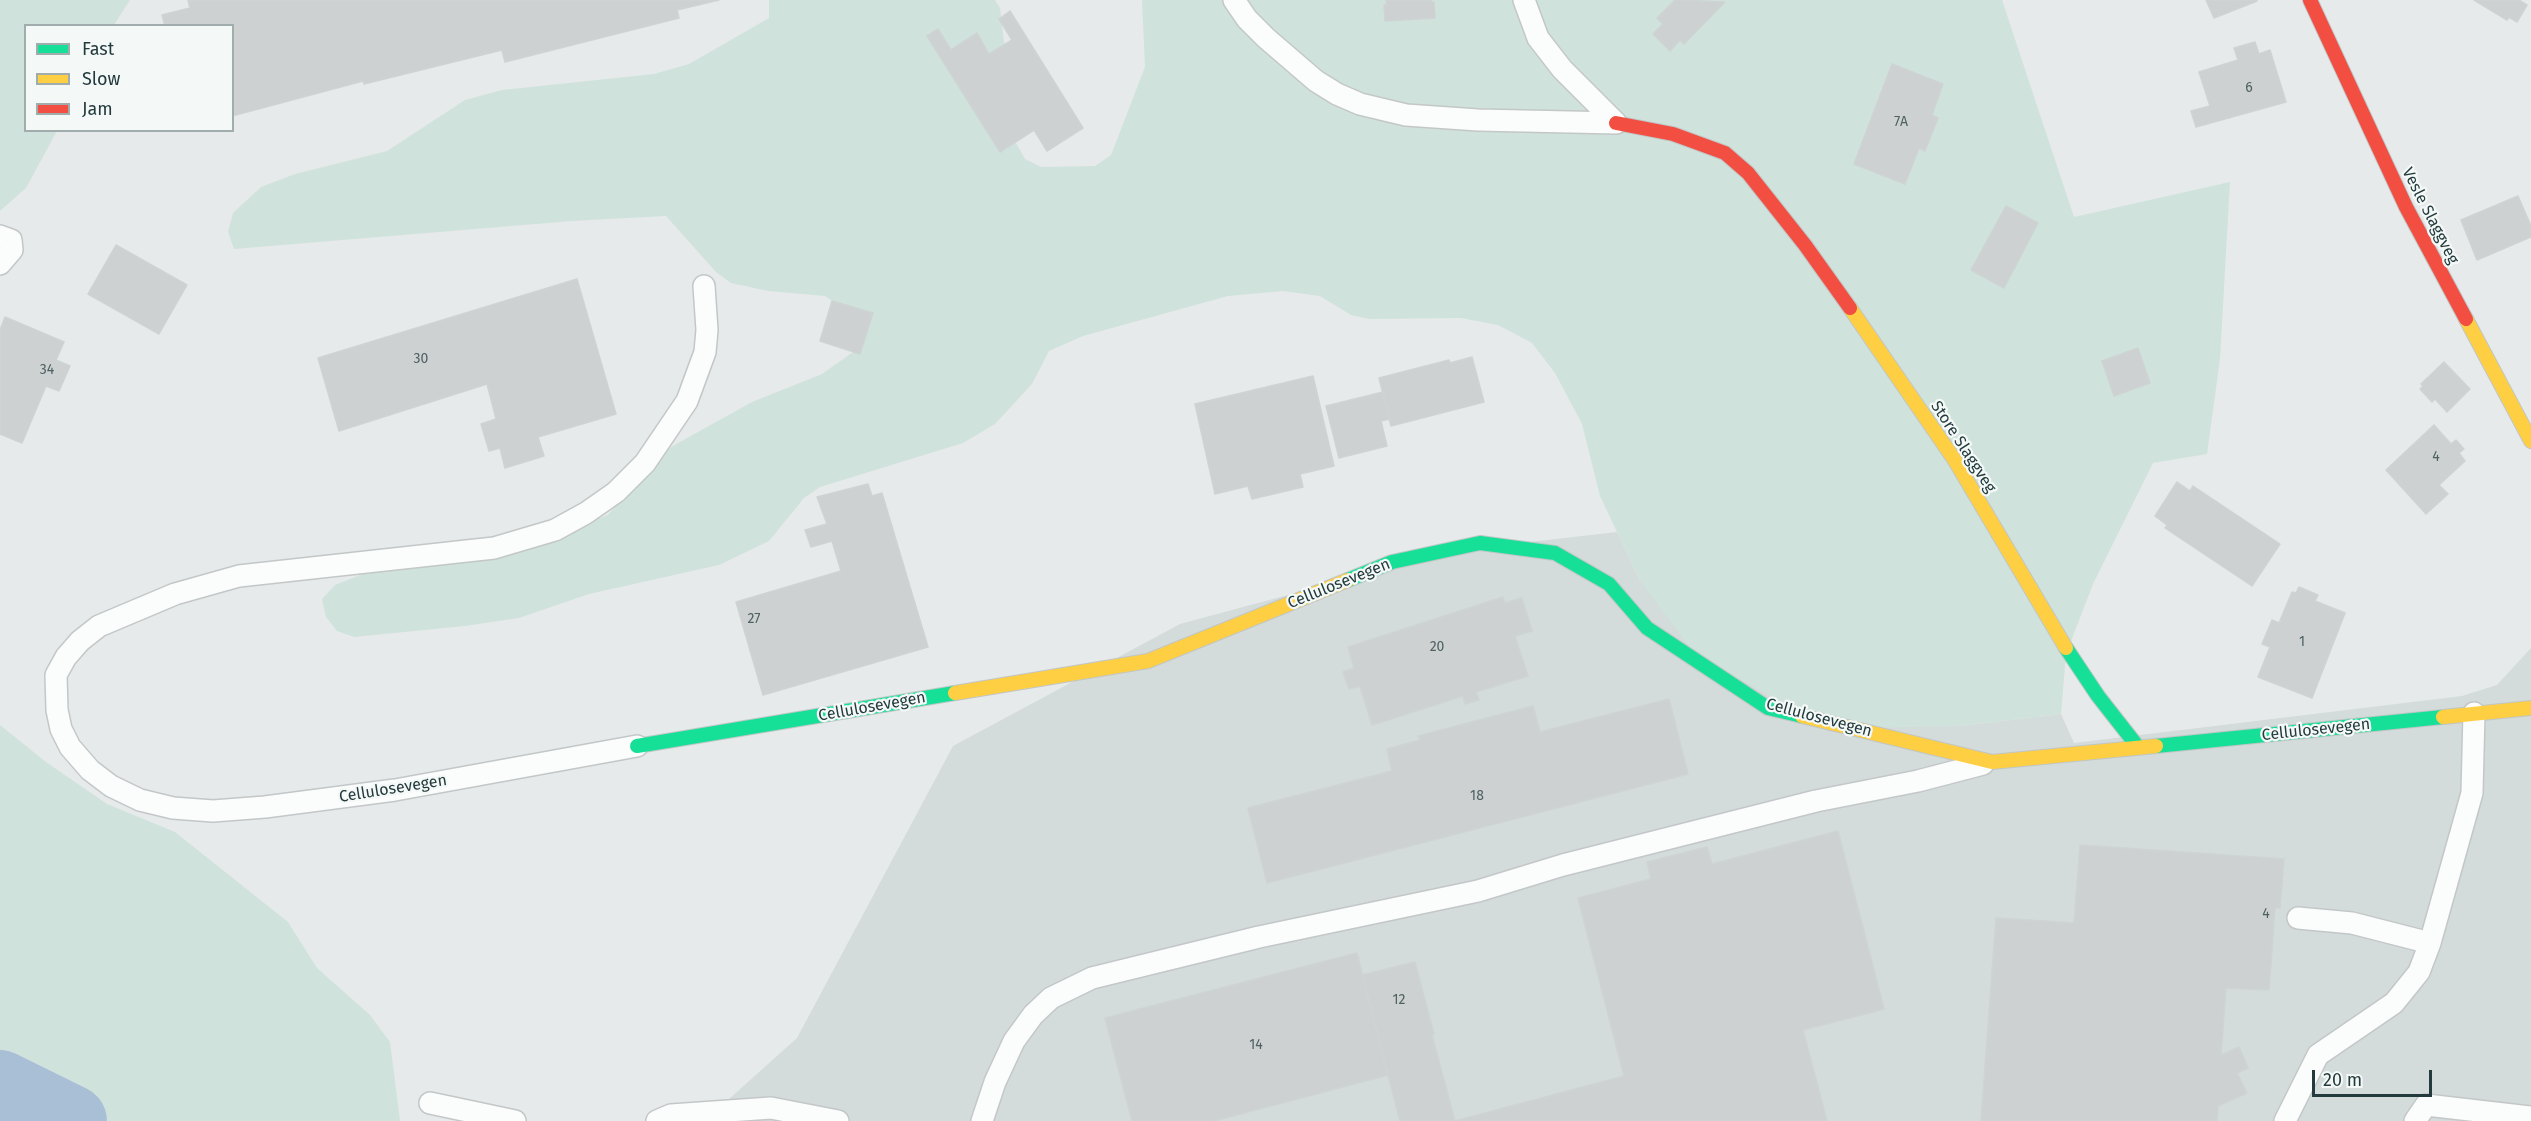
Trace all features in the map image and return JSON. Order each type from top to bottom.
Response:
[{"type":"street","name":"Vesle Slaggveg","points":[[2310,0],[2406,207],[2531,441]]},
{"type":"street","name":"Store Slaggveg","points":[[1616,123],[1673,134],[1705,144],[1725,153],[1748,173],[1805,245],[1954,459],[2062,642],[2098,696],[2138,747]]},
{"type":"street","name":"Cellulosevegen","points":[[637,746],[1148,661],[1392,562],[1480,543],[1556,553],[1609,584],[1647,628],[1768,708],[1992,762],[2531,708]]},
{"type":"lane","points":[[1234,0],[1247,19],[1266,38],[1316,81],[1360,104],[1406,115],[1478,120],[1616,123]]},
{"type":"lane","points":[[1524,0],[1538,39],[1562,69],[1616,123]]},
{"type":"lane","points":[[0,236],[11,240],[12,250],[0,264]]},
{"type":"lane","name":"Cellulosevegen","points":[[637,746],[395,790],[265,807],[213,811],[173,808],[140,800],[111,786],[84,763],[70,747],[61,729],[57,710],[56,675],[66,657],[80,641],[99,626],[186,591],[239,576],[494,548],[555,530],[586,513],[616,492],[645,463],[687,401],[705,352],[707,330],[704,286]]},
{"type":"lane","points":[[2285,1121],[2318,1055],[2394,1003],[2419,972],[2430,943],[2472,793],[2474,713]]},
{"type":"lane","points":[[982,1121],[995,1082],[1014,1041],[1033,1015],[1051,998],[1092,978],[1259,938],[1478,891],[1563,865],[1815,801],[1918,781],[1992,762]]},
{"type":"lane","points":[[2298,918],[2352,923],[2430,943]]},
{"type":"lane","points":[[430,1103],[515,1121]]},
{"type":"lane","points":[[2415,1121],[2426,1105],[2531,1117]]},
{"type":"lane","points":[[657,1121],[672,1115],[771,1108],[838,1121]]},
{"type":"shaded area","points":[[0,0],[130,0],[115,24],[24,24],[24,132],[56,132],[26,188],[0,211]]},
{"type":"shaded area","points":[[769,0],[995,0],[1000,8],[1016,143],[1025,159],[1041,167],[1095,166],[1111,155],[1145,67],[1142,0],[2002,0],[2074,217],[2230,182],[2220,359],[2207,454],[2153,463],[2093,584],[2066,654],[2061,714],[1961,726],[1869,728],[1814,719],[1697,657],[1640,581],[1600,496],[1582,424],[1555,373],[1532,343],[1498,325],[1461,318],[1369,319],[1351,315],[1320,296],[1283,291],[1228,296],[1083,336],[1049,351],[1032,384],[995,424],[963,443],[820,487],[804,498],[769,541],[719,565],[589,594],[519,618],[354,637],[337,631],[326,617],[322,599],[335,585],[388,564],[573,528],[608,515],[644,473],[671,447],[752,402],[822,374],[853,352],[855,316],[825,296],[768,291],[731,283],[716,272],[666,216],[572,221],[234,249],[228,232],[233,213],[261,187],[295,174],[387,151],[465,100],[502,90],[654,74],[689,64],[769,18]]},
{"type":"shaded area","points":[[1617,532],[1640,581],[1961,726],[2061,714],[2074,743],[2462,696],[2497,685],[2531,648],[2531,1121],[677,1121],[729,1099],[797,1038],[953,746],[1180,624],[1451,551]]},
{"type":"shaded area","points":[[0,725],[46,762],[107,804],[175,832],[288,922],[317,968],[370,1015],[390,1042],[400,1121],[0,1121]]},
{"type":"building","points":[[188,0],[719,0],[677,10],[679,18],[505,62],[502,50],[364,84],[363,81],[234,115],[234,24],[164,24],[162,15],[190,8]]},
{"type":"building","points":[[1386,0],[1431,0],[1434,2],[1435,18],[1385,21]]},
{"type":"building","points":[[1675,0],[1725,2],[1684,44],[1680,40],[1670,51],[1653,34],[1663,24],[1657,18]]},
{"type":"building","points":[[2206,0],[2257,0],[2257,1],[2214,18]]},
{"type":"building","points":[[2474,0],[2519,0],[2527,5],[2517,22],[2509,17],[2507,20]]},
{"type":"building","points":[[1010,11],[1083,128],[1047,151],[1034,130],[1000,152],[927,36],[938,29],[951,50],[977,33],[989,54],[1012,40],[999,19]]},
{"type":"building","points":[[2255,42],[2259,54],[2270,50],[2286,102],[2196,127],[2191,111],[2210,106],[2199,72],[2238,60],[2234,48]]},
{"type":"building","points":[[1892,64],[1943,84],[1932,115],[1938,118],[1925,151],[1919,148],[1905,184],[1854,164]]},
{"type":"building","points":[[2518,196],[2531,226],[2531,237],[2477,260],[2461,220]]},
{"type":"building","points":[[2006,206],[2038,223],[2004,288],[1971,270]]},
{"type":"building","points":[[116,245],[187,285],[159,334],[88,294]]},
{"type":"building","points":[[577,279],[616,414],[538,437],[544,456],[505,468],[500,448],[489,451],[481,424],[496,419],[487,384],[339,431],[318,358]]},
{"type":"building","points":[[832,301],[873,313],[860,354],[820,341]]},
{"type":"building","points":[[5,317],[64,342],[56,360],[70,366],[59,391],[46,386],[22,443],[0,434],[0,330]]},
{"type":"building","points":[[2138,348],[2150,383],[2114,396],[2102,361]]},
{"type":"building","points":[[1472,357],[1484,402],[1391,426],[1379,378],[1449,360],[1450,363]]},
{"type":"building","points":[[2444,362],[2470,389],[2447,412],[2435,399],[2432,402],[2420,389],[2423,386],[2421,384]]},
{"type":"building","points":[[1313,376],[1334,466],[1300,474],[1303,487],[1252,499],[1248,486],[1215,494],[1195,404]]},
{"type":"building","points":[[1383,392],[1390,419],[1381,421],[1387,446],[1339,458],[1326,406]]},
{"type":"building","points":[[2434,425],[2451,444],[2456,440],[2464,449],[2459,453],[2465,461],[2439,485],[2448,494],[2426,514],[2386,470]]},
{"type":"building","points":[[2177,482],[2190,491],[2193,486],[2280,544],[2252,586],[2165,528],[2167,525],[2155,516]]},
{"type":"building","points":[[868,484],[872,496],[882,493],[928,647],[763,695],[736,602],[841,571],[832,541],[811,547],[805,530],[827,524],[817,497]]},
{"type":"building","points":[[2299,587],[2318,595],[2315,601],[2345,613],[2312,698],[2258,677],[2270,647],[2262,644],[2272,620],[2279,623],[2292,592],[2296,593]]},
{"type":"building","points":[[1503,597],[1505,603],[1522,598],[1532,631],[1515,636],[1528,676],[1476,692],[1479,700],[1465,704],[1463,696],[1372,725],[1360,686],[1349,689],[1343,672],[1354,668],[1348,647]]},
{"type":"building","points":[[1669,699],[1688,774],[1267,883],[1248,808],[1392,771],[1387,749],[1420,740],[1418,736],[1533,706],[1540,732]]},
{"type":"building","points":[[1838,831],[1884,1009],[1803,1030],[1827,1121],[1455,1121],[1624,1076],[1578,898],[1651,879],[1647,862],[1707,847],[1712,864]]},
{"type":"building","points":[[2080,845],[2284,859],[2280,908],[2275,908],[2269,990],[2226,988],[2221,1055],[2239,1047],[2248,1068],[2237,1073],[2247,1093],[2218,1106],[2217,1121],[1981,1121],[1996,918],[2074,923]]},
{"type":"building","points":[[1357,953],[1388,1075],[1214,1121],[1132,1121],[1105,1018]]},
{"type":"building","points":[[1415,962],[1455,1121],[1400,1121],[1362,975]]},
{"type":"waterway","points":[[0,1086],[71,1121]]},
{"type":"traffic: fast","points":[[1348,580],[1392,562],[1480,543],[1555,553],[1609,584],[1647,628],[1768,708],[1802,716]]},
{"type":"traffic: fast","points":[[2066,648],[2098,696],[2138,747]]},
{"type":"traffic: fast","points":[[637,746],[955,693]]},
{"type":"traffic: fast","points":[[2156,746],[2443,717]]},
{"type":"traffic: slow","points":[[1850,308],[1954,459],[2066,648]]},
{"type":"traffic: slow","points":[[2466,319],[2531,441]]},
{"type":"traffic: slow","points":[[955,693],[1148,661],[1348,580]]},
{"type":"traffic: slow","points":[[2443,717],[2531,708]]},
{"type":"traffic: slow","points":[[1802,716],[1992,762],[2156,746]]},
{"type":"traffic: jam","points":[[2310,0],[2406,207],[2466,319]]},
{"type":"traffic: jam","points":[[1616,123],[1673,134],[1725,153],[1748,173],[1805,245],[1850,308]]}]
